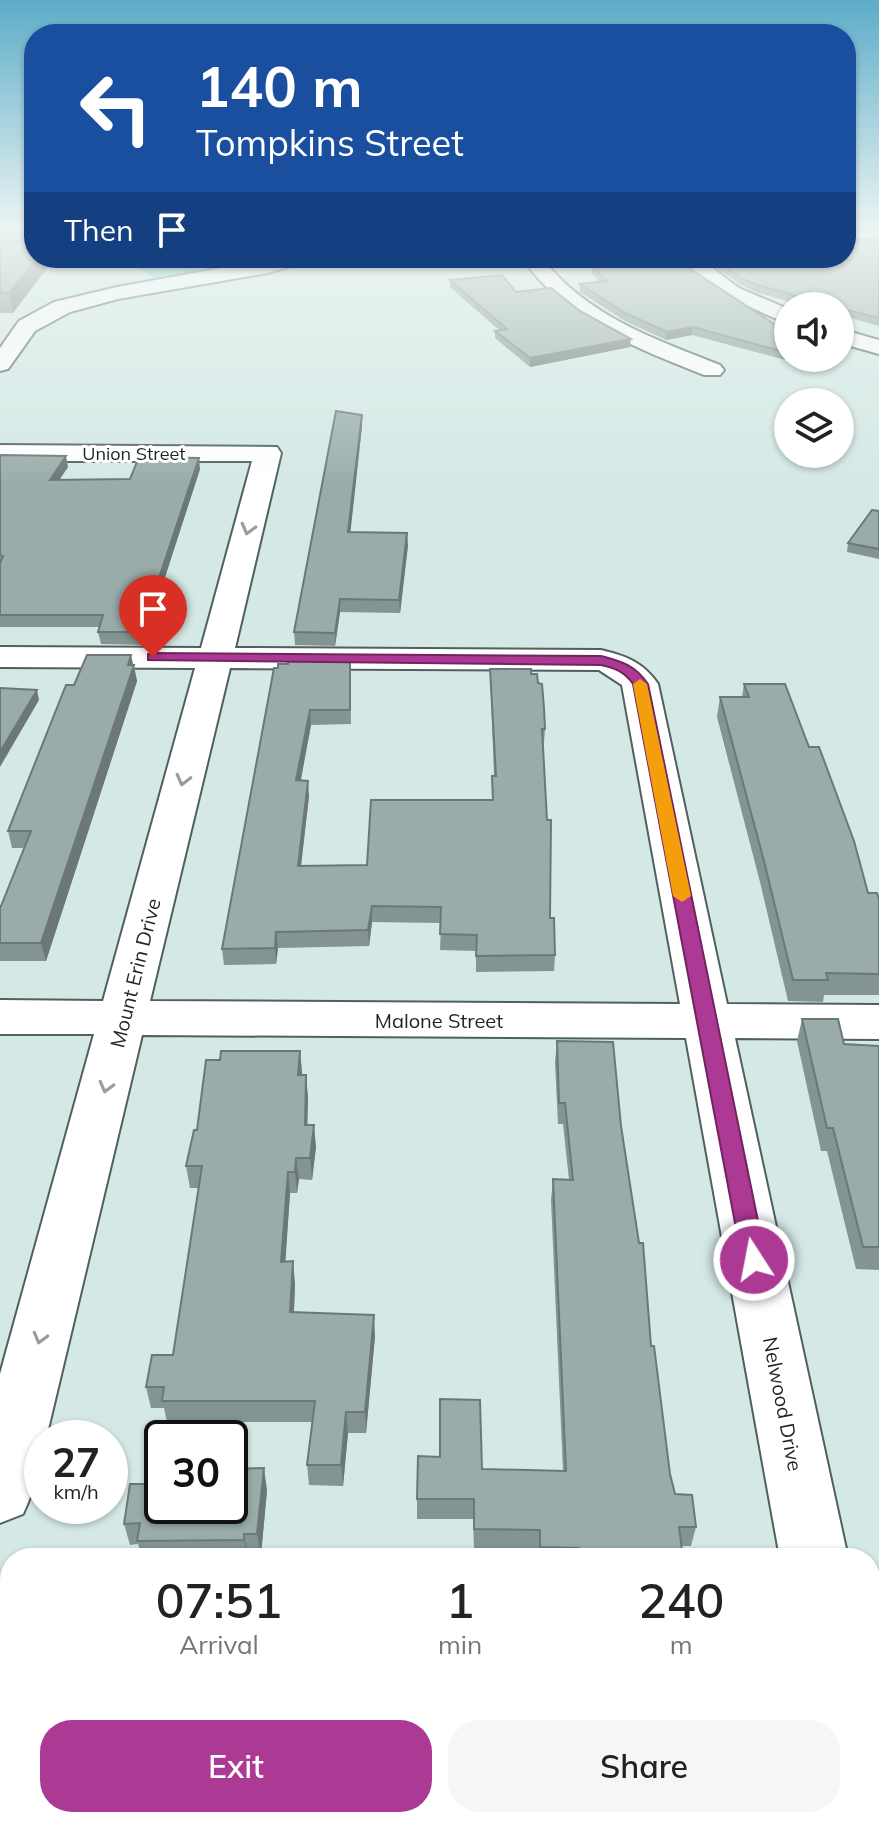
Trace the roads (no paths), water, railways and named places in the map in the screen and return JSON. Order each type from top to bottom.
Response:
[{"type":"street","points":[[0,364],[27,326],[47,315]]},
{"type":"street","points":[[596,315],[650,344],[712,370]]},
{"type":"street","points":[[854,340],[879,347]]},
{"type":"street","name":"Union Street","points":[[0,453],[268,453]]},
{"type":"street","name":"Mount Erin Drive","points":[[0,1492],[268,453]]},
{"type":"street","points":[[0,657],[213,657]]},
{"type":"street","name":"Nelwood Drive","points":[[213,657],[601,660],[622,666],[634,674],[640,684],[812,1548]]},
{"type":"street","name":"Malone Street","points":[[0,1017],[879,1022]]}]
